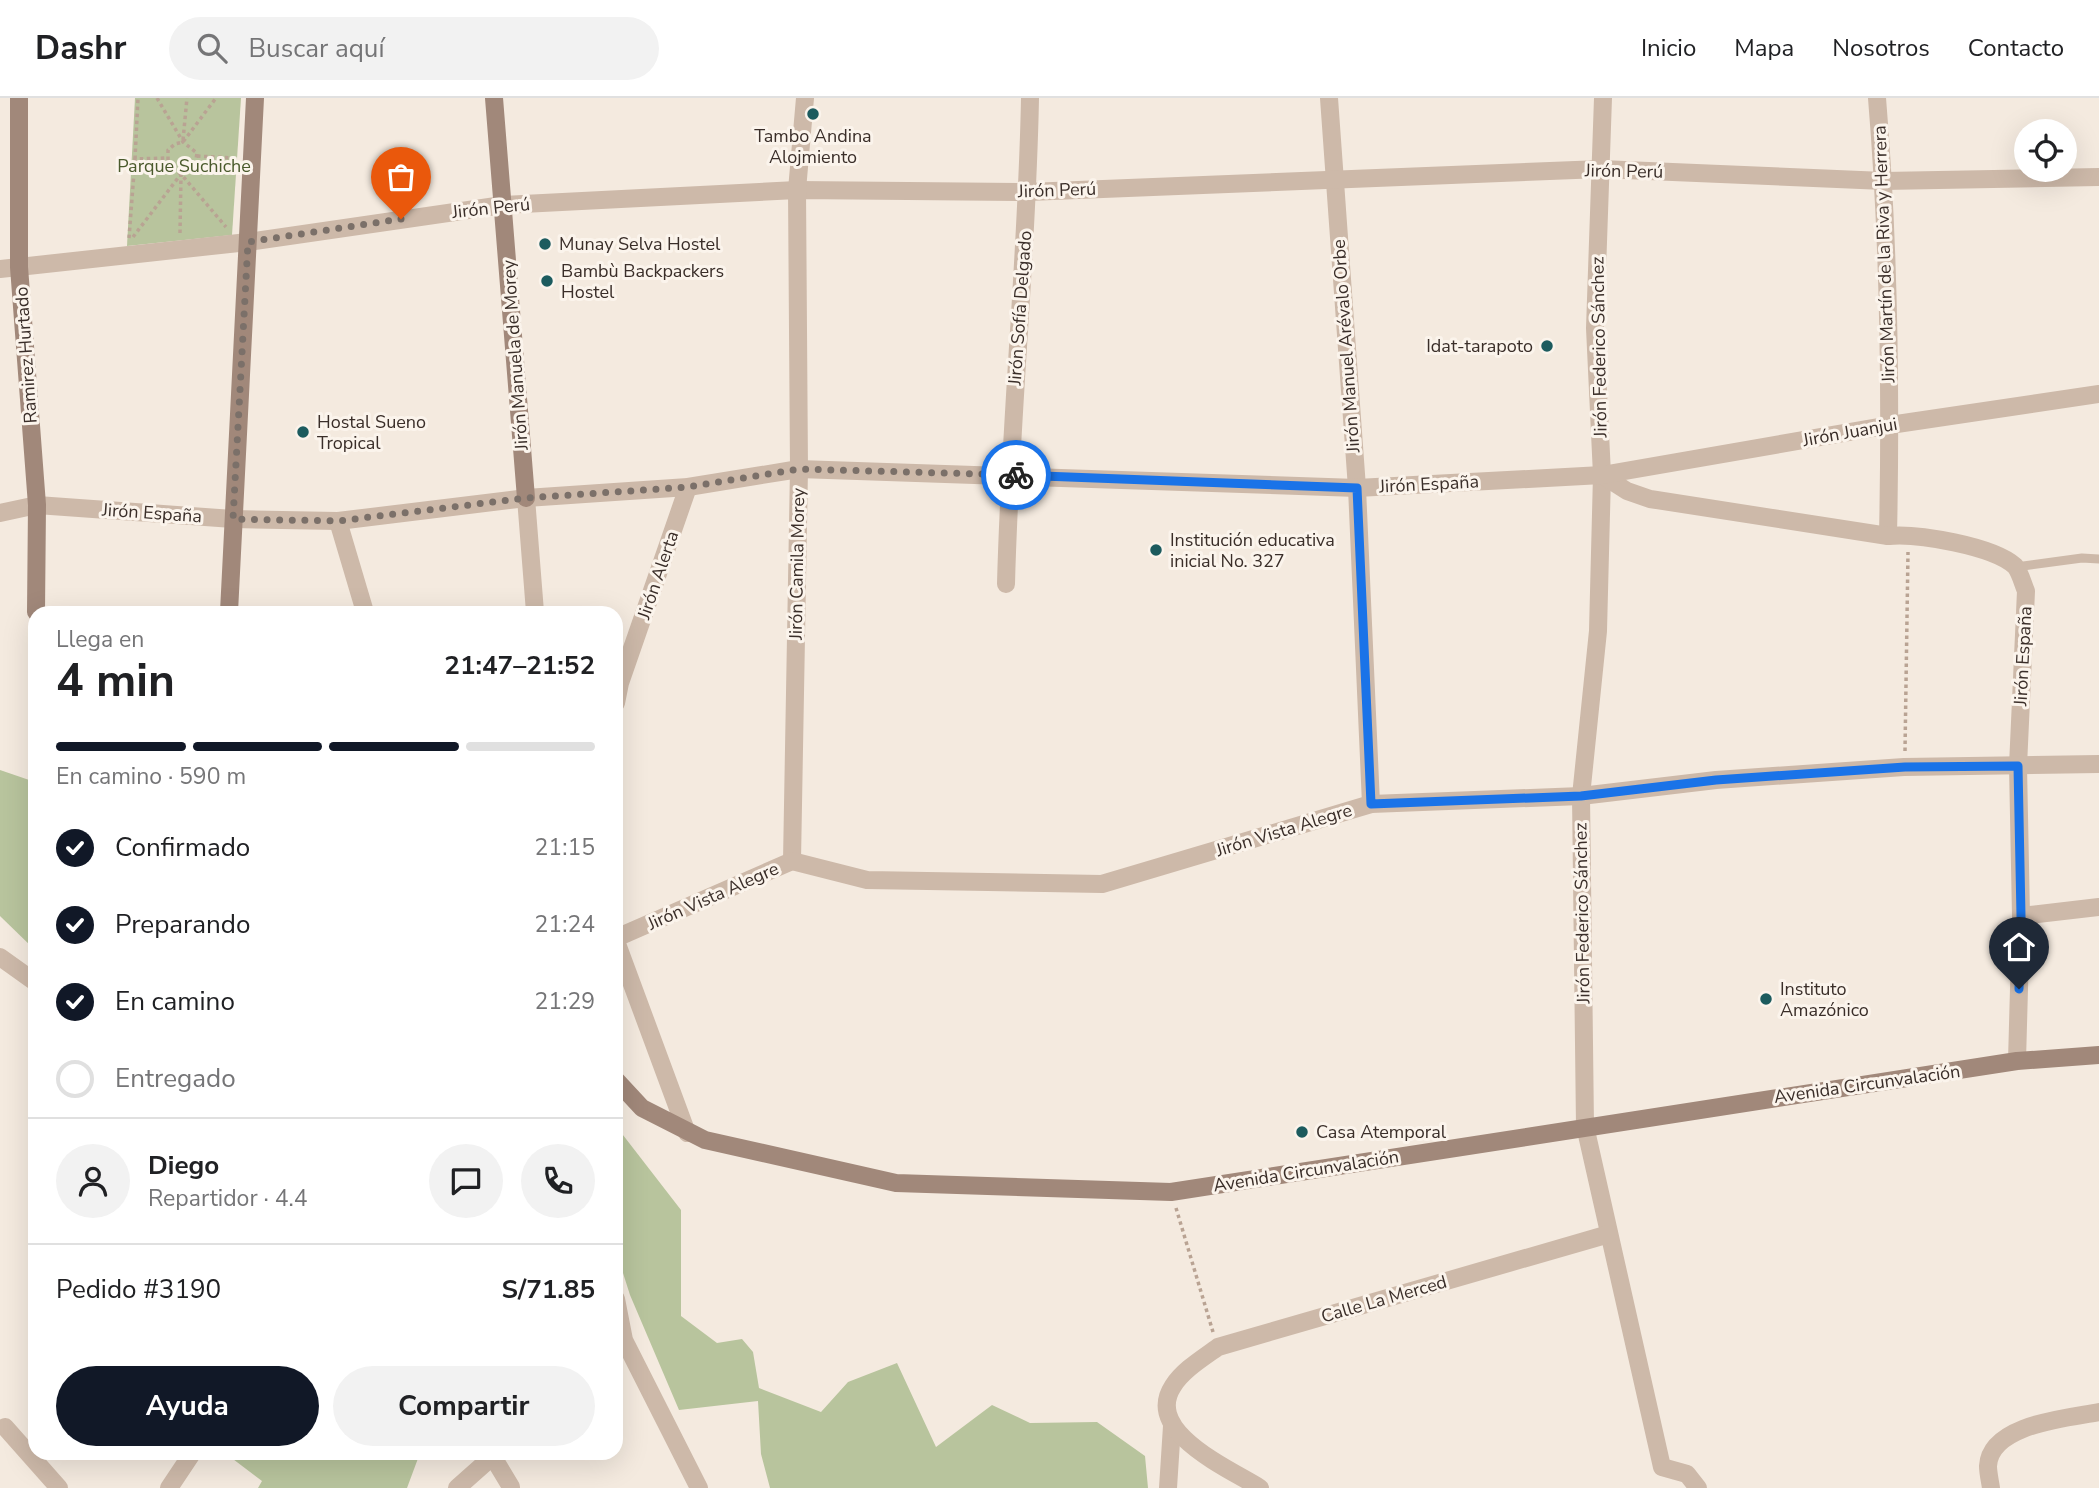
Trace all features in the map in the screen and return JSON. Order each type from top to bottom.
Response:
[{"type":"main road","name":"Ramirez Hurtado","points":[[19,98],[19,267],[37,505],[36,606]]},
{"type":"main road","points":[[229,606],[255,98]]},
{"type":"main road","name":"Jirón Manuela de Morey","points":[[494,98],[526,498]]},
{"type":"main road","name":"Avenida Circunvalación","points":[[623,1088],[642,1108],[705,1140],[896,1183],[1171,1192],[2017,1061],[2099,1055]]},
{"type":"street","name":"Jirón Camila Morey","points":[[792,862],[799,469],[797,190],[805,98]]},
{"type":"street","name":"Jirón Sofía Delgado","points":[[1006,584],[1009,475],[1028,192],[1030,98]]},
{"type":"street","name":"Jirón Manuel Arévalo Orbe","points":[[1329,98],[1357,488],[1371,804]]},
{"type":"street","name":"Jirón Federico Sánchez","points":[[1603,98],[1595,328],[1602,475],[1598,631],[1581,796],[1585,1126],[1661,1466],[1687,1474],[1698,1488]]},
{"type":"street","name":"Jirón Martín de la Riva y Herrera","points":[[1877,98],[1884,181],[1890,425],[1888,536]]},
{"type":"street","name":"Jirón Perú","points":[[0,270],[248,242],[503,205],[797,190],[1028,192],[1601,169],[1884,181],[2099,177]]},
{"type":"street","name":"Jirón Juanjui","points":[[1602,475],[1890,425],[2099,394]]},
{"type":"street","name":"Jirón España","points":[[0,513],[37,505],[233,519],[338,521],[526,498],[688,487],[799,469],[1357,488],[1602,475]]},
{"type":"street","points":[[1602,475],[1627,491],[1650,499],[1888,536],[1908,534],[1993,553],[2016,567]]},
{"type":"street","name":"Jirón Alerta","points":[[623,674],[688,487]]},
{"type":"street","name":"Jirón Manuela de Morey","points":[[526,498],[535,606]]},
{"type":"street","points":[[338,521],[363,606]]},
{"type":"street","name":"Jirón España","points":[[2016,567],[2026,591],[2018,766],[2021,916],[2017,1061]]},
{"type":"street","name":"Jirón Vista Alegre","points":[[623,936],[792,862],[867,880],[1102,884],[1371,804],[1581,796],[1716,780],[1905,767],[2099,764]]},
{"type":"street","points":[[2021,916],[2099,907]]},
{"type":"street","points":[[0,957],[28,977]]},
{"type":"street","points":[[623,958],[687,1133]]},
{"type":"street","name":"Calle La Merced","points":[[1172,1426],[1167,1410],[1172,1387],[1188,1369],[1218,1347],[1609,1234]]},
{"type":"street","points":[[623,1335],[699,1488]]},
{"type":"street","points":[[1991,1488],[1988,1464],[1995,1447],[2030,1425],[2099,1412]]},
{"type":"street","points":[[1168,1488],[1172,1426]]},
{"type":"street","points":[[1172,1426],[1184,1440],[1261,1488]]},
{"type":"street","points":[[5,1427],[28,1453]]},
{"type":"street","points":[[34,1460],[59,1488]]},
{"type":"street","points":[[169,1488],[188,1460]]},
{"type":"street","points":[[457,1488],[486,1460]]},
{"type":"street","points":[[495,1460],[511,1487]]},
{"type":"lane","points":[[2016,567],[2082,558],[2099,559]]},
{"type":"path","points":[[128,244],[138,98]]},
{"type":"path","points":[[128,244],[181,174],[191,170],[197,156],[192,146],[183,142],[157,98]]},
{"type":"path","points":[[183,142],[187,98]]},
{"type":"path","points":[[165,158],[171,146],[183,142],[216,98]]},
{"type":"path","points":[[234,170],[235,146]]},
{"type":"path","points":[[197,156],[234,158]]},
{"type":"path","points":[[135,159],[165,158]]},
{"type":"path","points":[[165,158],[171,170],[181,174],[230,233]]},
{"type":"path","points":[[179,238],[181,174]]},
{"type":"path","points":[[230,233],[231,220]]},
{"type":"path","points":[[217,234],[230,233]]},
{"type":"path","points":[[128,244],[141,243]]},
{"type":"path","points":[[1905,767],[1908,534]]},
{"type":"path","points":[[1171,1192],[1218,1347]]},
{"type":"green space","name":"Parque Suchiche","points":[[135,98],[241,98],[232,235],[127,246]]},
{"type":"green space","points":[[0,770],[28,780],[28,943],[0,916]]},
{"type":"green space","points":[[623,1135],[681,1210],[681,1316],[717,1343],[742,1339],[753,1352],[759,1388],[821,1412],[848,1382],[897,1363],[936,1447],[992,1405],[1030,1423],[1097,1422],[1145,1456],[1148,1488],[770,1488],[761,1454],[758,1401],[679,1410],[623,1273]]},
{"type":"green space","points":[[234,1460],[417,1460],[407,1488],[258,1488],[262,1481]]},
{"type":"way so far","points":[[401,219],[248,242],[233,519],[338,521],[526,498],[688,487],[799,469],[1016,475]]},
{"type":"place","name":"Tambo Andina Alojmiento","points":[[813,114]]},
{"type":"place","name":"Munay Selva Hostel","points":[[545,244]]},
{"type":"place","name":"Bambù Backpackers Hostel","points":[[547,281]]},
{"type":"place","name":"Idat-tarapoto","points":[[1547,346]]},
{"type":"place","name":"Hostal Sueno Tropical","points":[[303,432]]},
{"type":"place","name":"Institución educativa inicial No. 327","points":[[1156,550]]},
{"type":"place","name":"Instituto Amazónico","points":[[1766,999]]},
{"type":"place","name":"Casa Atemporal","points":[[1302,1132]]},
{"type":"route","points":[[1016,475],[1357,488],[1371,804],[1581,796],[1716,780],[1905,767],[2018,766],[2021,916],[2019,989]]}]
